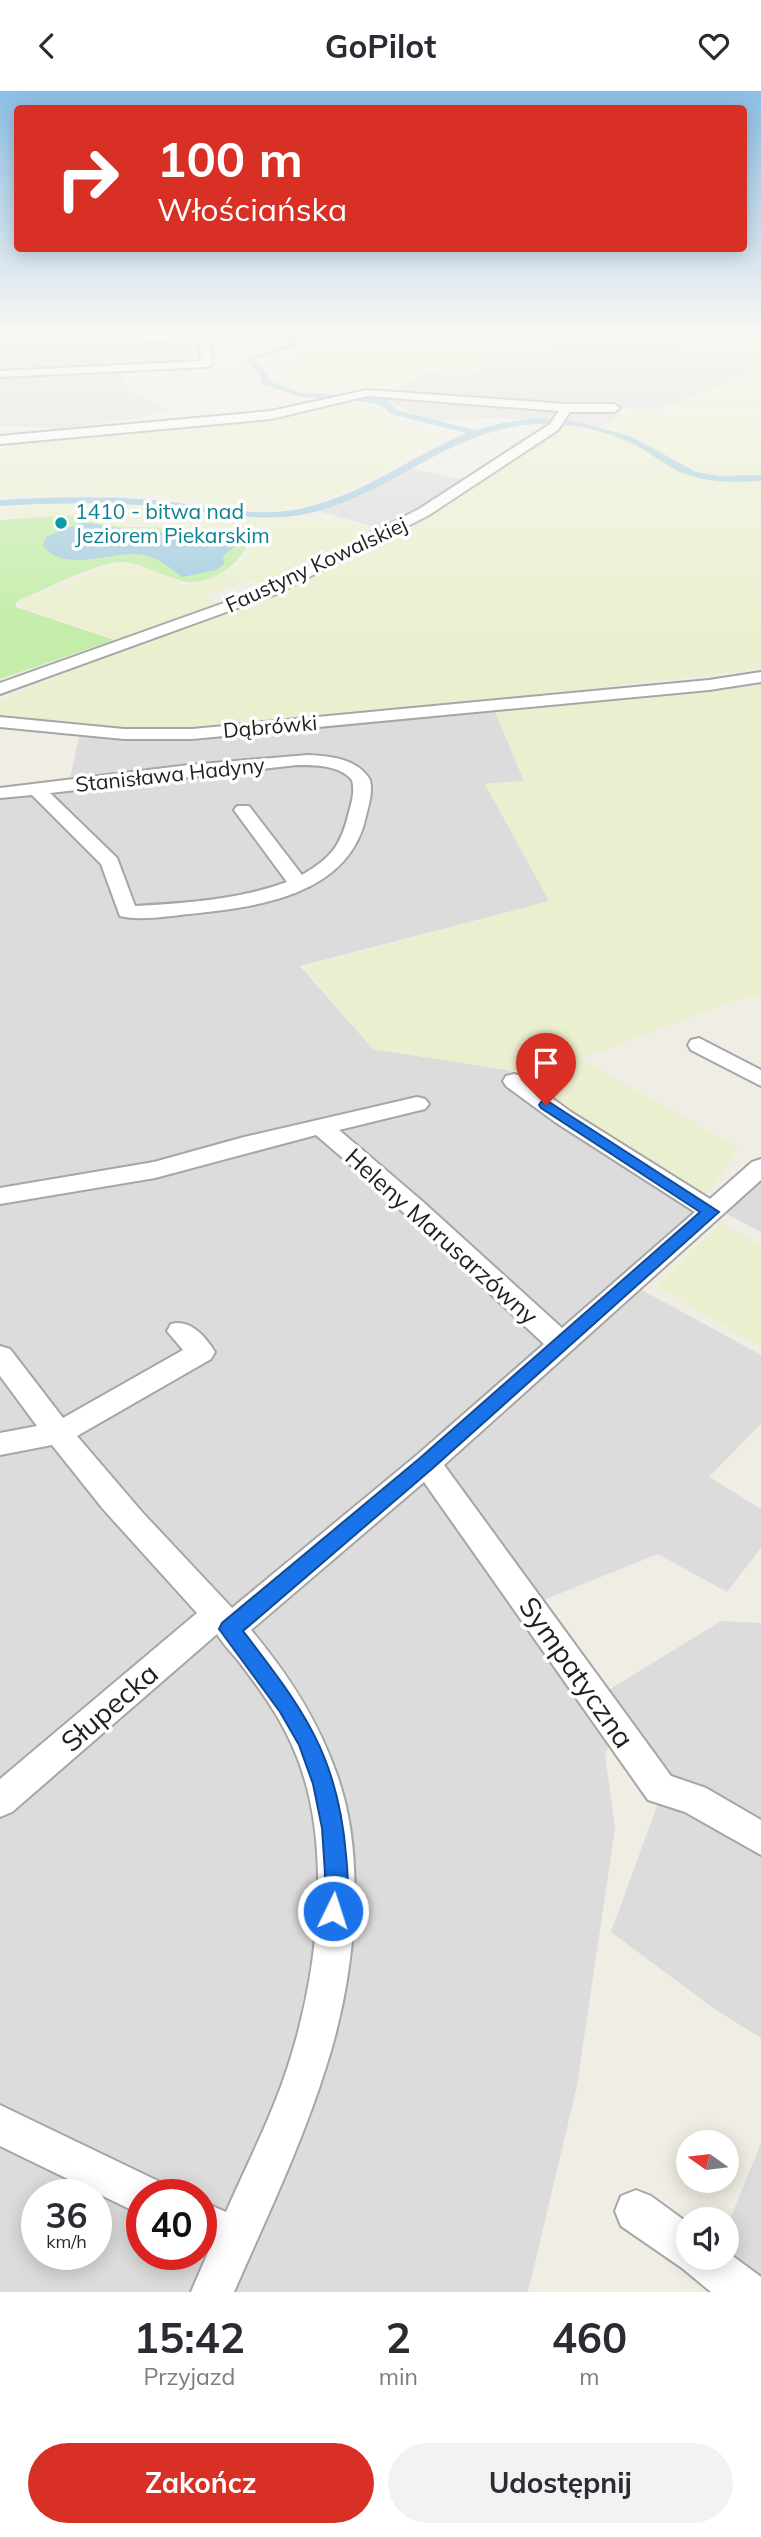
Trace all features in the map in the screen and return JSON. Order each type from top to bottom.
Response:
[{"type":"street","points":[[0,440],[90,432]]},
{"type":"street","name":"Faustyny Kowalskiej","points":[[0,689],[271,591],[424,512],[544,432]]},
{"type":"street","name":"Dąbrówki","points":[[0,722],[124,734],[192,734],[761,677]]},
{"type":"street","name":"Stanisława Hadyny","points":[[0,793],[83,781],[240,765],[321,759],[340,764],[360,775],[362,784],[352,835],[344,852],[314,876],[298,884]]},
{"type":"street","points":[[36,789],[110,862],[127,912],[252,901],[298,884],[243,810]]},
{"type":"street","points":[[699,1045],[761,1079]]},
{"type":"street","points":[[514,1081],[562,1117],[711,1212]]},
{"type":"street","name":"Heleny Marusarzówny","points":[[0,1196],[155,1170],[417,1104]]},
{"type":"street","name":"Heleny Marusarzówny","points":[[322,1128],[355,1154],[498,1289],[562,1344]]},
{"type":"street","name":"Słupecka","points":[[0,1801],[427,1463],[761,1167]]},
{"type":"street","points":[[0,1444],[59,1433],[201,1352],[180,1331]]},
{"type":"street","points":[[0,1356],[129,1518],[224,1622],[280,1695],[308,1742],[324,1784],[333,1828],[336,1873],[324,1999],[311,2055],[219,2230],[212,2292]]},
{"type":"street","name":"Sympatyczna","points":[[427,1463],[660,1789],[694,1800],[761,1839]]},
{"type":"street","points":[[0,2125],[126,2186]]},
{"type":"street","points":[[636,2211],[676,2240]]},
{"type":"street","points":[[716,2270],[746,2292]]},
{"type":"shaded area","points":[[411,468],[467,481],[386,530],[318,511]]},
{"type":"shaded area","points":[[495,711],[524,781],[485,784],[550,901],[300,966],[373,1049],[508,1070],[702,1200],[642,1290],[761,1355],[761,1424],[709,1477],[761,1509],[761,1548],[727,1592],[658,1554],[531,1605],[616,1728],[605,1754],[615,1828],[577,2086],[528,2292],[0,2292],[0,786],[70,779],[80,732],[147,740]]},
{"type":"shaded area","points":[[761,1178],[761,1232],[723,1212]]},
{"type":"shaded area","points":[[721,1621],[761,1623],[761,2038],[713,2008],[611,1932],[670,1770],[607,1691]]},
{"type":"shaded area","points":[[761,2143],[761,2292],[739,2270],[739,2207],[735,2207]]},
{"type":"green space","points":[[128,432],[428,432],[439,436],[357,486],[327,499],[283,509],[148,495],[50,493],[0,497],[0,443]]},
{"type":"green space","points":[[555,432],[761,432],[761,669],[493,699],[175,728],[99,726],[0,715],[0,700],[110,655],[268,600],[422,522]]},
{"type":"green space","points":[[96,504],[183,511],[241,519],[347,520],[382,531],[271,587],[250,580],[203,596],[225,607],[120,641],[24,608],[19,606],[19,602],[106,566],[121,563],[155,570],[176,579],[180,584],[193,583],[235,568],[251,551],[248,541],[242,537],[209,530],[94,523],[71,514],[8,518],[7,508]]},
{"type":"green space","points":[[69,515],[117,526],[208,531],[239,540],[246,548],[222,573],[198,582],[174,579],[131,563],[112,563],[84,572],[16,602],[16,607],[114,640],[0,679],[0,520]]},
{"type":"green space","points":[[761,683],[761,1000],[749,995],[580,1059],[739,1148],[702,1200],[509,1070],[373,1049],[304,967],[549,901],[485,784],[524,781],[495,711]]},
{"type":"green space","points":[[720,1223],[761,1245],[761,1347],[656,1286]]},
{"type":"water","points":[[83,522],[140,531],[210,534],[240,542],[223,556],[224,564],[216,570],[182,577],[150,556],[132,554],[65,559],[43,546],[46,537]]},
{"type":"waterway","points":[[0,503],[115,501],[249,514],[287,514],[336,502],[364,490],[443,446],[479,432]]},
{"type":"waterway","points":[[610,432],[638,443],[678,468],[693,474],[710,478],[761,478]]},
{"type":"place","name":"1410 - bitwa nad Jeziorem Piekarskim","points":[[61,523]]},
{"type":"route","points":[[333,1911],[336,1873],[333,1828],[324,1784],[308,1742],[288,1706],[230,1629],[427,1463],[711,1212],[546,1105]]}]
